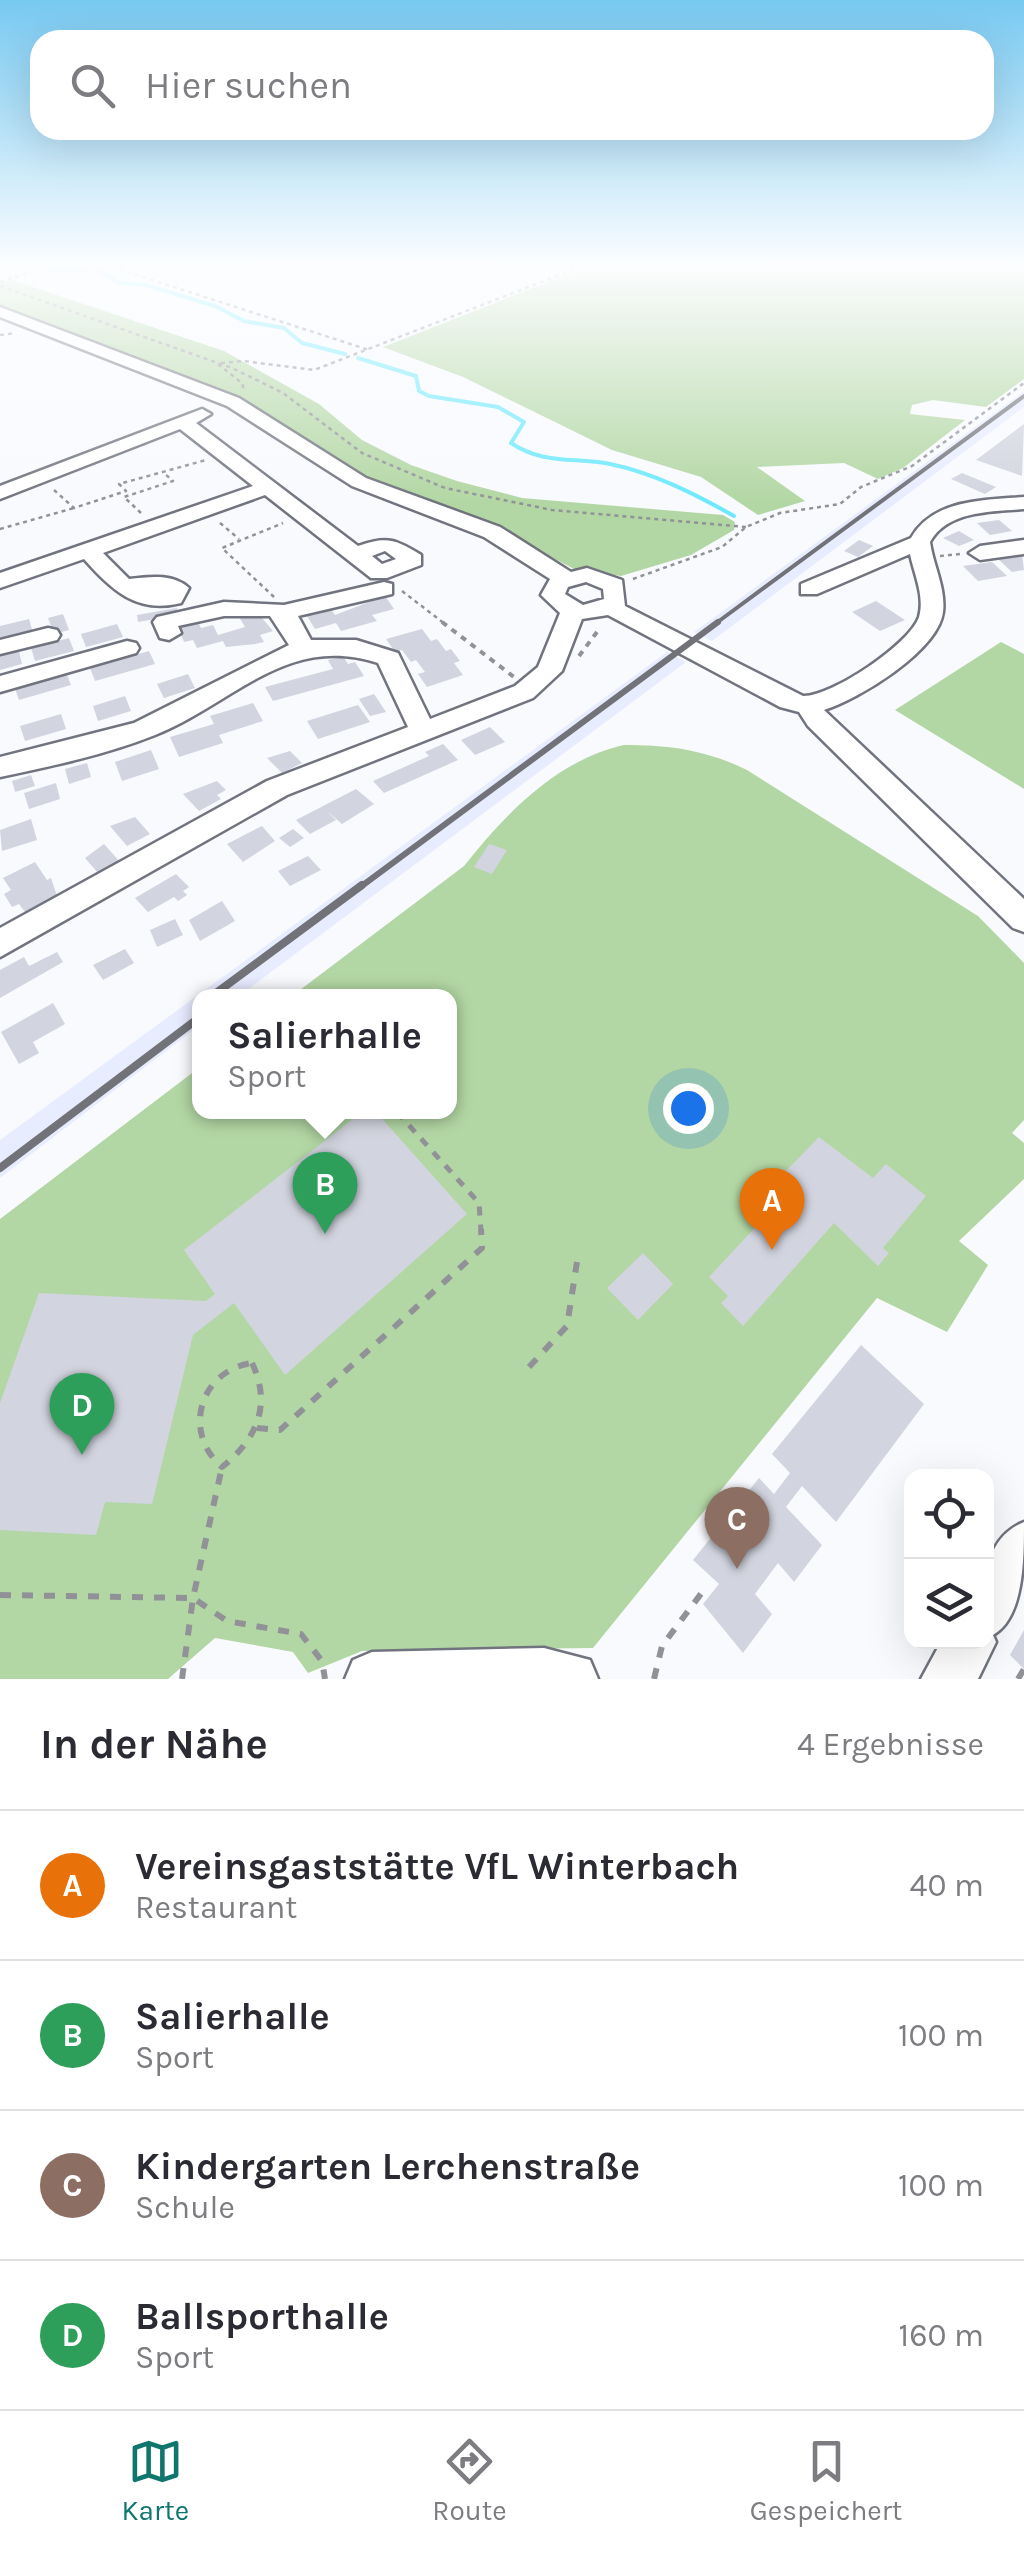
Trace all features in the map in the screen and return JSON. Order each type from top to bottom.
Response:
[{"type":"street","points":[[82,345],[233,402],[359,482],[492,532],[566,579],[598,577],[621,597],[789,701],[808,706],[832,698],[913,646],[926,632],[932,601],[920,550],[932,524],[956,512],[1024,503]]},
{"type":"street","points":[[0,493],[233,402]]},
{"type":"street","points":[[183,422],[358,554],[381,581]]},
{"type":"street","points":[[0,582],[270,487]]},
{"type":"street","points":[[169,633],[166,622],[187,615],[266,607],[284,612],[381,581],[413,560],[388,543],[358,554]]},
{"type":"street","points":[[980,554],[1024,547]]},
{"type":"street","points":[[809,589],[920,550]]},
{"type":"street","points":[[89,551],[123,588]]},
{"type":"street","points":[[566,579],[553,595],[572,610],[593,612],[621,597]]},
{"type":"street","points":[[2,937],[277,788],[528,688],[549,671],[572,610]]},
{"type":"street","points":[[284,612],[303,648]]},
{"type":"street","points":[[0,647],[48,635]]},
{"type":"street","points":[[0,767],[136,732],[193,708],[251,668],[303,648],[338,642],[388,658],[412,714],[425,731]]},
{"type":"street","points":[[0,684],[127,648]]},
{"type":"street","points":[[808,706],[816,720],[1024,919]]},
{"type":"street","points":[[994,1599],[1024,1548]]},
{"type":"street","points":[[948,1679],[966,1649]]},
{"type":"street","points":[[372,1679],[526,1675],[571,1679]]},
{"type":"path","points":[[167,345],[283,393],[362,453],[445,488],[552,510],[746,527]]},
{"type":"path","points":[[356,345],[370,350]]},
{"type":"path","points":[[218,364],[242,360],[301,371],[382,345]]},
{"type":"path","points":[[218,364],[242,383],[245,393],[233,402]]},
{"type":"path","points":[[570,667],[621,597],[722,546],[746,527],[780,513],[840,504],[861,487],[912,466],[1024,383]]},
{"type":"path","points":[[165,474],[224,454]]},
{"type":"path","points":[[0,528],[26,520],[55,519],[74,508],[173,481],[161,470],[118,484],[128,493]]},
{"type":"path","points":[[40,477],[74,508]]},
{"type":"path","points":[[128,493],[124,497],[156,527]]},
{"type":"path","points":[[205,510],[241,541]]},
{"type":"path","points":[[284,612],[271,592],[222,548],[306,515]]},
{"type":"path","points":[[920,550],[980,554]]},
{"type":"path","points":[[381,581],[528,688]]},
{"type":"path","points":[[257,1428],[280,1430],[482,1248],[478,1203],[403,1119]]},
{"type":"path","points":[[529,1367],[567,1326],[577,1262]]},
{"type":"path","points":[[182,1679],[193,1598],[222,1467],[245,1451],[264,1402],[262,1378],[252,1363],[235,1362],[210,1388],[198,1425],[205,1452],[222,1467]]},
{"type":"path","points":[[654,1679],[662,1646],[703,1591]]},
{"type":"path","points":[[0,1595],[193,1598],[227,1621],[301,1634],[322,1661],[324,1679]]},
{"type":"path","points":[[1018,1679],[1024,1669]]},
{"type":"shaded area","points":[[1024,391],[1024,407],[712,641],[694,632]]},
{"type":"shaded area","points":[[667,652],[686,662],[248,989],[206,989]]},
{"type":"shaded area","points":[[192,1000],[192,1031],[0,1178],[0,1140]]},
{"type":"green space","points":[[101,345],[207,345],[224,351],[319,404],[362,440],[411,465],[457,481],[522,498],[723,515],[735,522],[734,530],[691,555],[621,576],[574,569],[490,525],[345,469],[226,393]]},
{"type":"green space","points":[[1024,345],[1024,379],[986,407],[933,400],[912,405],[910,414],[965,420],[903,468],[878,479],[844,463],[757,467],[805,501],[758,515],[701,477],[612,450],[463,377],[383,347]]},
{"type":"green space","points":[[1001,642],[1024,654],[1024,789],[895,710]]},
{"type":"green space","points":[[624,745],[657,746],[717,758],[747,770],[978,916],[1024,963],[1024,1120],[1012,1133],[1024,1143],[1024,1179],[959,1241],[988,1265],[947,1332],[877,1298],[593,1648],[362,1651],[308,1673],[293,1652],[215,1638],[168,1679],[0,1679],[0,1219],[192,1073],[192,1119],[457,1119],[457,989],[301,989],[464,866],[535,791],[600,752]]},
{"type":"building","points":[[1024,424],[1022,476],[976,460]]},
{"type":"building","points":[[962,473],[996,487],[985,494],[951,479]]},
{"type":"building","points":[[999,520],[1012,531],[990,535],[977,523]]},
{"type":"building","points":[[959,531],[974,540],[959,546],[943,538]]},
{"type":"building","points":[[859,540],[873,546],[858,557],[844,551]]},
{"type":"building","points":[[1022,555],[1024,570],[1012,572],[998,559]]},
{"type":"building","points":[[992,562],[1007,576],[978,581],[963,566]]},
{"type":"building","points":[[385,596],[394,609],[372,615],[377,621],[341,631],[336,623],[315,629],[307,616],[331,609],[335,615]]},
{"type":"building","points":[[876,601],[905,620],[880,631],[852,612]]},
{"type":"building","points":[[177,608],[178,615],[138,622],[137,615]]},
{"type":"building","points":[[257,612],[273,631],[260,635],[264,642],[226,647],[223,641],[197,648],[193,640],[184,642],[180,632],[179,623],[196,618],[201,628],[213,625],[218,635],[245,627],[239,617]]},
{"type":"building","points":[[63,614],[69,630],[54,634],[48,618]]},
{"type":"building","points":[[29,619],[33,633],[0,642],[0,626]]},
{"type":"building","points":[[117,624],[123,637],[86,647],[81,634]]},
{"type":"building","points":[[422,629],[431,641],[437,639],[446,651],[451,649],[460,661],[454,663],[463,675],[427,687],[418,674],[425,672],[416,660],[411,662],[402,650],[395,652],[386,639]]},
{"type":"building","points":[[69,638],[74,651],[35,661],[31,648]]},
{"type":"building","points":[[19,651],[22,664],[0,670],[0,656]]},
{"type":"building","points":[[149,651],[155,664],[95,681],[90,668]]},
{"type":"building","points":[[343,656],[348,664],[355,662],[364,676],[273,701],[265,687],[333,669],[328,660]]},
{"type":"building","points":[[66,672],[71,685],[19,700],[14,686]]},
{"type":"building","points":[[188,674],[195,688],[164,698],[157,684]]},
{"type":"building","points":[[374,694],[386,712],[370,716],[359,699]]},
{"type":"building","points":[[125,696],[131,711],[98,721],[93,706]]},
{"type":"building","points":[[253,703],[263,721],[219,735],[223,743],[179,757],[170,737],[214,724],[210,716]]},
{"type":"building","points":[[358,705],[370,722],[318,739],[307,721]]},
{"type":"building","points":[[61,714],[66,729],[25,741],[20,726]]},
{"type":"building","points":[[490,727],[505,742],[475,755],[461,740]]},
{"type":"building","points":[[443,744],[458,760],[384,793],[373,781],[429,756],[425,752]]},
{"type":"building","points":[[151,750],[159,769],[122,781],[115,762]]},
{"type":"building","points":[[290,751],[302,763],[282,773],[267,758]]},
{"type":"building","points":[[87,763],[91,777],[69,784],[65,769]]},
{"type":"building","points":[[31,775],[35,786],[15,792],[12,781]]},
{"type":"building","points":[[217,781],[226,790],[217,795],[221,799],[199,811],[183,794]]},
{"type":"building","points":[[56,783],[60,799],[29,809],[24,793]]},
{"type":"building","points":[[356,789],[374,804],[342,824],[327,811],[336,820],[310,834],[296,820]]},
{"type":"building","points":[[135,817],[150,834],[127,846],[110,826]]},
{"type":"building","points":[[31,819],[37,840],[2,851],[0,830]]},
{"type":"building","points":[[262,826],[275,841],[243,862],[227,844]]},
{"type":"building","points":[[293,829],[304,838],[290,847],[279,838]]},
{"type":"building","points":[[104,844],[120,862],[98,873],[85,858]]},
{"type":"building","points":[[489,844],[507,850],[492,874],[474,867]]},
{"type":"building","points":[[308,856],[321,870],[290,886],[278,871]]},
{"type":"building","points":[[35,862],[47,880],[51,878],[57,896],[25,912],[19,904],[12,907],[4,894],[11,890],[3,878]]},
{"type":"building","points":[[176,874],[189,887],[183,891],[187,895],[178,901],[174,897],[148,912],[135,898]]},
{"type":"building","points":[[222,901],[235,921],[200,941],[189,920]]},
{"type":"building","points":[[175,919],[183,935],[157,947],[150,930]]},
{"type":"building","points":[[125,949],[134,963],[103,980],[93,965]]},
{"type":"building","points":[[57,952],[63,962],[0,998],[0,970],[24,957],[29,966]]},
{"type":"building","points":[[53,1003],[65,1024],[33,1042],[39,1053],[19,1064],[1,1032]]},
{"type":"building","points":[[353,1119],[382,1119],[467,1214],[285,1375],[234,1303],[193,1335],[152,1504],[105,1502],[96,1535],[0,1530],[0,1403],[39,1293],[206,1301],[215,1294],[184,1250]]},
{"type":"building","points":[[819,1137],[873,1178],[886,1164],[926,1196],[883,1248],[889,1253],[878,1266],[834,1223],[743,1326],[721,1303],[728,1296],[709,1277],[789,1191],[777,1180]]},
{"type":"building","points":[[643,1253],[673,1284],[638,1320],[607,1288]]},
{"type":"building","points":[[861,1345],[924,1404],[836,1522],[802,1486],[786,1507],[822,1545],[794,1582],[778,1563],[755,1594],[772,1614],[743,1653],[703,1604],[719,1584],[693,1560],[759,1478],[774,1494],[790,1473],[772,1454]]},
{"type":"building","points":[[1024,1630],[1024,1669],[1010,1655]]},
{"type":"waterway","points":[[311,345],[345,354]]},
{"type":"waterway","points":[[358,358],[416,376],[419,391],[429,396],[498,407],[524,422],[511,443],[523,450],[642,473],[734,516]]},
{"type":"railway","points":[[715,624],[1024,396]]},
{"type":"railway","points":[[359,888],[718,622]]},
{"type":"railway","points":[[221,989],[362,885]]},
{"type":"railway","points":[[0,1168],[192,1023]]},
{"type":"place","name":"Salierhalle","points":[[325,1234]]},
{"type":"place","name":"Vereinsgaststätte VfL Winterbach","points":[[772,1250]]},
{"type":"place","name":"Ballsporthalle","points":[[82,1455]]},
{"type":"place","name":"Kindergarten Lerchenstraße","points":[[737,1569]]}]
